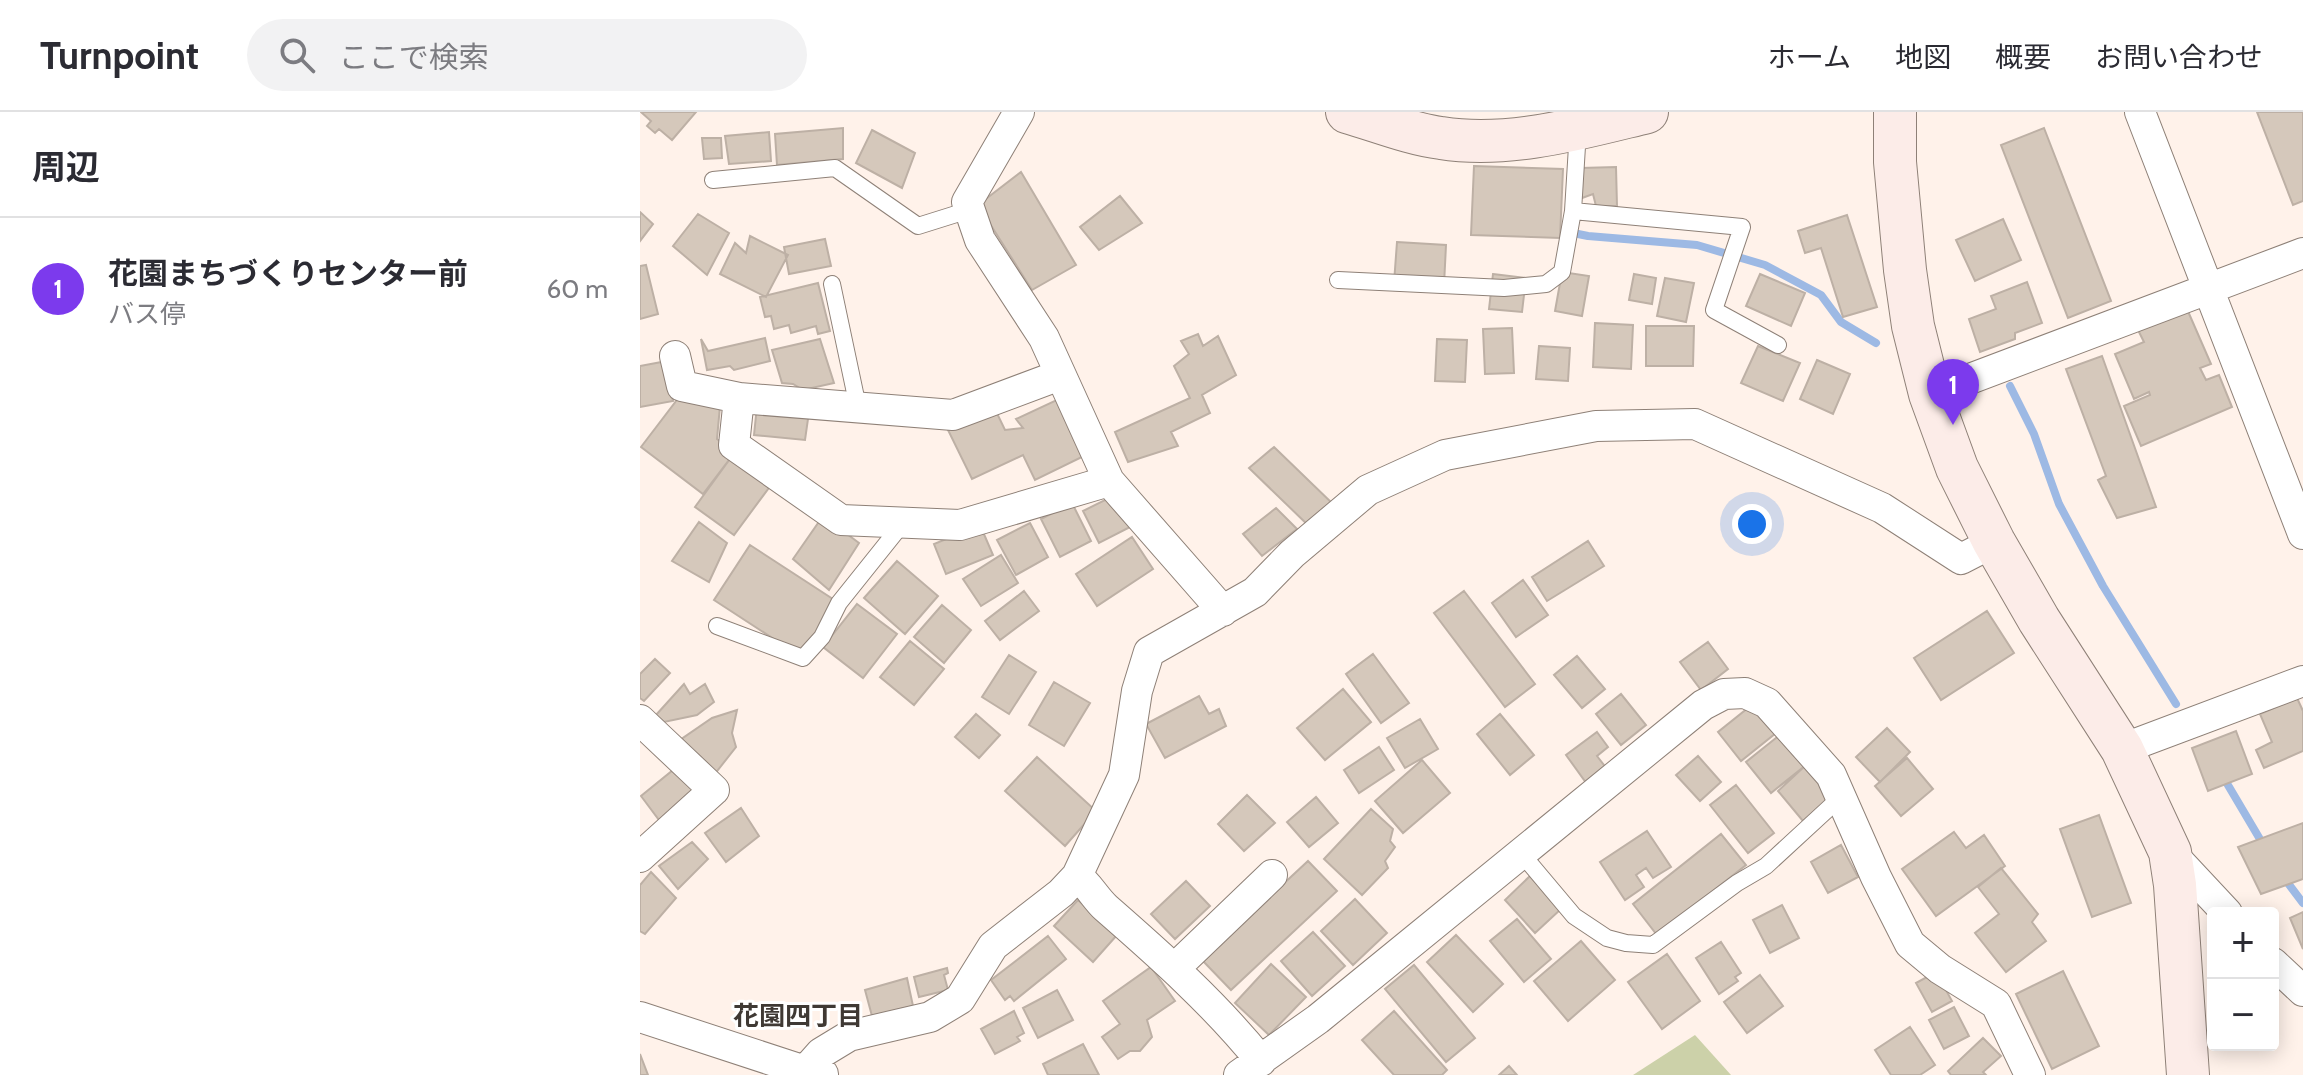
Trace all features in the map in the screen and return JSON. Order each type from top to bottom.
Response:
[{"type":"street","points":[[1019,112],[967,202],[980,240],[1044,338],[1109,481],[1223,611]]},
{"type":"street","points":[[1347,112],[1441,138],[1493,141],[1578,128],[1647,112]]},
{"type":"street","points":[[1895,112],[1895,162],[1905,270],[1913,326],[1930,394],[1957,468],[1994,542],[2039,620],[2122,749],[2170,852],[2188,1075]]},
{"type":"street","points":[[2140,112],[2303,534]]},
{"type":"street","points":[[1930,394],[2303,253]]},
{"type":"street","points":[[675,356],[682,386],[739,398],[953,415],[1060,375]]},
{"type":"street","points":[[739,398],[734,445],[841,520],[960,525],[1109,481]]},
{"type":"street","points":[[640,1017],[817,1073],[821,1053],[849,1036],[930,1017],[960,999],[993,946],[1061,893],[1077,876],[1124,775],[1137,691],[1149,652],[1255,592],[1292,554],[1368,490],[1445,455],[1596,426],[1695,424],[1882,508],[1961,559],[1994,542]]},
{"type":"street","points":[[2122,749],[2303,681]]},
{"type":"street","points":[[1077,876],[1088,884],[1104,906],[1175,968],[1250,1068],[1318,1019],[1703,705],[1724,694],[1745,693],[1767,703],[1831,775],[1876,877],[1910,944],[1940,969],[1996,1004],[2030,1075]]},
{"type":"street","points":[[640,720],[714,790],[640,857]]},
{"type":"street","points":[[2170,852],[2221,907]]},
{"type":"street","points":[[1175,968],[1272,875]]},
{"type":"street","points":[[2279,969],[2303,991]]},
{"type":"lane","points":[[1338,280],[1504,288],[1546,284],[1562,272],[1572,213],[1578,128]]},
{"type":"lane","points":[[713,180],[835,168],[918,226],[969,210]]},
{"type":"lane","points":[[1572,213],[1742,227],[1714,310],[1778,345]]},
{"type":"lane","points":[[832,284],[858,407]]},
{"type":"lane","points":[[717,626],[803,658],[822,637],[839,603],[903,523]]},
{"type":"lane","points":[[1521,853],[1574,916],[1607,938],[1653,945],[1737,883],[1766,866],[1842,796]]},
{"type":"green space","points":[[1695,1035],[1731,1075],[1633,1075]]},
{"type":"building","points":[[641,112],[696,112],[672,140],[659,129],[655,133],[647,126],[651,121]]},
{"type":"building","points":[[2257,112],[2303,112],[2303,201],[2293,205]]},
{"type":"building","points":[[843,128],[843,159],[777,165],[775,134]]},
{"type":"building","points":[[2044,128],[2111,301],[2068,318],[2001,145]]},
{"type":"building","points":[[872,130],[915,153],[902,188],[856,163]]},
{"type":"building","points":[[769,132],[771,161],[729,164],[725,136]]},
{"type":"building","points":[[702,138],[721,138],[722,158],[704,159]]},
{"type":"building","points":[[1474,166],[1563,169],[1560,238],[1471,235]]},
{"type":"building","points":[[1616,167],[1617,206],[1596,206],[1593,194],[1582,198],[1581,168]]},
{"type":"building","points":[[1021,172],[1076,265],[1032,290],[978,205]]},
{"type":"building","points":[[1120,196],[1142,223],[1099,250],[1080,227]]},
{"type":"building","points":[[640,212],[653,224],[640,241]]},
{"type":"building","points":[[698,214],[729,233],[707,275],[673,246]]},
{"type":"building","points":[[1847,215],[1877,307],[1843,317],[1821,248],[1805,253],[1798,231]]},
{"type":"building","points":[[2003,219],[2021,260],[1975,281],[1956,240]]},
{"type":"building","points":[[750,236],[788,255],[766,297],[720,274],[735,243],[746,253]]},
{"type":"building","points":[[825,239],[831,266],[789,274],[784,247]]},
{"type":"building","points":[[1397,242],[1446,245],[1444,285],[1394,283]]},
{"type":"building","points":[[646,265],[658,314],[640,319],[640,266]]},
{"type":"building","points":[[1562,272],[1589,276],[1582,316],[1555,311]]},
{"type":"building","points":[[1493,274],[1526,278],[1522,312],[1489,309]]},
{"type":"building","points":[[1634,274],[1656,278],[1652,304],[1629,300]]},
{"type":"building","points":[[1760,274],[1805,293],[1791,326],[1746,306]]},
{"type":"building","points":[[1665,278],[1694,283],[1686,322],[1657,316]]},
{"type":"building","points":[[2027,282],[2042,323],[2015,333],[2015,339],[1980,352],[1969,319],[1996,309],[1991,296]]},
{"type":"building","points":[[818,283],[830,331],[818,334],[816,326],[791,333],[789,325],[774,329],[771,316],[765,317],[760,297]]},
{"type":"building","points":[[2187,309],[2211,364],[2200,368],[2206,380],[2219,375],[2232,407],[2141,446],[2124,406],[2150,395],[2149,392],[2134,399],[2115,354],[2144,342],[2138,330]]},
{"type":"building","points":[[1595,323],[1633,325],[1631,369],[1593,367]]},
{"type":"building","points":[[1646,326],[1694,326],[1693,366],[1646,366]]},
{"type":"building","points":[[1512,328],[1514,373],[1485,374],[1483,329]]},
{"type":"building","points":[[1198,334],[1203,346],[1218,336],[1236,375],[1202,395],[1210,413],[1171,432],[1178,446],[1128,462],[1115,432],[1190,398],[1174,366],[1189,354],[1181,341]]},
{"type":"building","points":[[765,338],[770,361],[734,370],[730,366],[707,370],[701,339],[708,351]]},
{"type":"building","points":[[820,339],[834,383],[803,390],[793,384],[782,383],[772,350]]},
{"type":"building","points":[[1437,339],[1467,340],[1465,382],[1435,381]]},
{"type":"building","points":[[1539,346],[1570,348],[1568,381],[1536,379]]},
{"type":"building","points":[[1758,346],[1800,363],[1783,401],[1741,383]]},
{"type":"building","points":[[2102,356],[2156,507],[2117,518],[2098,480],[2106,476],[2066,369]]},
{"type":"building","points":[[1817,360],[1850,374],[1833,414],[1800,399]]},
{"type":"building","points":[[667,361],[673,401],[640,407],[640,366]]},
{"type":"building","points":[[683,392],[720,406],[717,439],[735,452],[703,494],[641,447]]},
{"type":"building","points":[[1061,398],[1088,454],[1035,480],[1023,455],[972,479],[948,430],[994,407],[1005,430],[1023,428],[1016,419]]},
{"type":"building","points":[[757,406],[809,412],[805,440],[754,435]]},
{"type":"building","points":[[1274,447],[1334,505],[1311,528],[1249,468]]},
{"type":"building","points":[[735,452],[774,481],[734,535],[695,507]]},
{"type":"building","points":[[1119,493],[1134,525],[1099,543],[1083,511]]},
{"type":"building","points":[[1072,503],[1091,541],[1060,557],[1041,519]]},
{"type":"building","points":[[1276,508],[1297,529],[1262,556],[1243,534]]},
{"type":"building","points":[[823,516],[859,543],[829,590],[793,559]]},
{"type":"building","points":[[699,522],[727,543],[709,582],[672,561]]},
{"type":"building","points":[[1030,523],[1048,557],[1016,575],[997,540]]},
{"type":"building","points":[[980,525],[993,555],[946,574],[934,544]]},
{"type":"building","points":[[1132,537],[1153,569],[1097,606],[1076,574]]},
{"type":"building","points":[[1588,541],[1604,566],[1547,601],[1532,577]]},
{"type":"building","points":[[750,545],[839,603],[803,658],[714,600]]},
{"type":"building","points":[[1001,555],[1018,583],[981,606],[963,579]]},
{"type":"building","points":[[897,561],[938,596],[905,634],[864,598]]},
{"type":"building","points":[[1523,580],[1548,615],[1516,637],[1492,603]]},
{"type":"building","points":[[1024,591],[1039,611],[1000,640],[985,621]]},
{"type":"building","points":[[1464,591],[1535,684],[1505,707],[1434,613]]},
{"type":"building","points":[[857,604],[897,634],[863,678],[823,647]]},
{"type":"building","points":[[942,605],[971,630],[944,663],[914,637]]},
{"type":"building","points":[[1987,611],[2014,653],[1941,700],[1914,658]]},
{"type":"building","points":[[910,641],[944,669],[914,705],[880,677]]},
{"type":"building","points":[[1708,642],[1728,669],[1701,690],[1680,662]]},
{"type":"building","points":[[1373,654],[1409,703],[1381,723],[1346,674]]},
{"type":"building","points":[[1009,655],[1036,672],[1009,714],[982,697]]},
{"type":"building","points":[[1577,656],[1605,689],[1582,708],[1554,675]]},
{"type":"building","points":[[655,659],[670,673],[644,701],[640,698],[640,674]]},
{"type":"building","points":[[1054,682],[1090,703],[1064,746],[1029,725]]},
{"type":"building","points":[[684,684],[690,694],[705,684],[714,702],[697,715],[664,722],[656,715]]},
{"type":"building","points":[[1343,689],[1371,722],[1325,760],[1297,728]]},
{"type":"building","points":[[1621,694],[1646,725],[1621,745],[1596,714]]},
{"type":"building","points":[[1199,696],[1209,714],[1219,709],[1226,726],[1165,758],[1146,724]]},
{"type":"building","points":[[2297,698],[2303,711],[2303,751],[2264,768],[2256,750],[2272,742],[2260,714]]},
{"type":"building","points":[[1753,704],[1776,733],[1741,761],[1718,732]]},
{"type":"building","points":[[737,710],[732,733],[736,747],[714,775],[680,740],[712,718]]},
{"type":"building","points":[[976,714],[1000,735],[979,758],[955,737]]},
{"type":"building","points":[[1500,714],[1534,755],[1510,775],[1477,734]]},
{"type":"building","points":[[1420,719],[1438,749],[1405,768],[1387,738]]},
{"type":"building","points":[[1887,728],[1910,752],[1880,782],[1856,757]]},
{"type":"building","points":[[2236,731],[2252,774],[2208,791],[2192,748]]},
{"type":"building","points":[[1597,732],[1608,747],[1597,756],[1607,769],[1587,784],[1566,755]]},
{"type":"building","points":[[1781,734],[1806,765],[1771,793],[1746,762]]},
{"type":"building","points":[[1379,747],[1394,770],[1359,793],[1344,770]]},
{"type":"building","points":[[1698,756],[1721,782],[1700,801],[1676,775]]},
{"type":"building","points":[[1037,757],[1096,811],[1065,846],[1005,791]]},
{"type":"building","points":[[1907,758],[1933,789],[1901,816],[1875,786]]},
{"type":"building","points":[[1422,760],[1450,793],[1403,833],[1375,801]]},
{"type":"building","points":[[1806,765],[1833,795],[1803,821],[1778,791]]},
{"type":"building","points":[[678,766],[699,792],[662,824],[641,796]]},
{"type":"building","points":[[1736,785],[1774,833],[1748,853],[1710,805]]},
{"type":"building","points":[[1247,795],[1275,823],[1244,851],[1218,824]]},
{"type":"building","points":[[1316,797],[1338,823],[1309,847],[1287,822]]},
{"type":"building","points":[[741,808],[759,836],[726,862],[705,833]]},
{"type":"building","points":[[1371,809],[1393,829],[1390,841],[1395,847],[1385,861],[1388,868],[1362,895],[1324,859]]},
{"type":"building","points":[[2099,815],[2131,903],[2092,917],[2060,829]]},
{"type":"building","points":[[2303,823],[2303,879],[2261,894],[2238,847]]},
{"type":"building","points":[[1647,831],[1671,867],[1653,878],[1646,868],[1636,875],[1644,887],[1625,900],[1600,862]]},
{"type":"building","points":[[1954,832],[1966,848],[1984,835],[2005,866],[1936,916],[1902,869]]},
{"type":"building","points":[[1721,834],[1746,865],[1657,935],[1633,904]]},
{"type":"building","points":[[692,842],[708,859],[678,889],[659,866]]},
{"type":"building","points":[[1841,845],[1858,877],[1828,893],[1811,862]]},
{"type":"building","points":[[1308,861],[1337,891],[1231,990],[1202,960]]},
{"type":"building","points":[[2001,868],[2038,914],[2032,922],[2046,941],[2006,972],[1975,933],[1999,914],[1978,887]]},
{"type":"building","points":[[651,872],[676,898],[645,934],[640,931],[640,885]]},
{"type":"building","points":[[1530,876],[1561,909],[1535,933],[1505,900]]},
{"type":"building","points":[[1186,881],[1210,906],[1175,939],[1151,914]]},
{"type":"building","points":[[1355,899],[1387,933],[1353,965],[1321,931]]},
{"type":"building","points":[[1078,900],[1117,935],[1093,962],[1054,926]]},
{"type":"building","points":[[1782,905],[1799,938],[1770,953],[1753,920]]},
{"type":"building","points":[[2303,912],[2303,949],[2290,918]]},
{"type":"building","points":[[1517,919],[1551,959],[1524,982],[1490,941]]},
{"type":"building","points":[[1313,932],[1345,966],[1312,996],[1281,961]]},
{"type":"building","points":[[1456,935],[1503,984],[1473,1012],[1427,962]]},
{"type":"building","points":[[1048,936],[1066,959],[1014,1001],[1010,996],[1005,1000],[991,980]]},
{"type":"building","points":[[1581,941],[1615,980],[1568,1021],[1534,981]]},
{"type":"building","points":[[1721,942],[1741,973],[1735,977],[1738,981],[1719,994],[1696,958]]},
{"type":"building","points":[[1667,954],[1700,1001],[1662,1029],[1628,982]]},
{"type":"building","points":[[1271,964],[1306,997],[1269,1035],[1235,1003]]},
{"type":"building","points":[[1414,965],[1475,1038],[1446,1062],[1385,989]]},
{"type":"building","points":[[1151,967],[1175,1001],[1147,1020],[1152,1037],[1140,1051],[1130,1051],[1118,1059],[1102,1037],[1120,1024],[1103,1001]]},
{"type":"building","points":[[947,968],[948,973],[944,975],[948,990],[919,997],[914,977]]},
{"type":"building","points":[[2063,971],[2099,1046],[2052,1069],[2016,994]]},
{"type":"building","points":[[1936,972],[1952,1001],[1932,1012],[1916,983]]},
{"type":"building","points":[[1760,975],[1783,1006],[1747,1033],[1724,1002]]},
{"type":"building","points":[[907,978],[913,1006],[872,1016],[865,990]]},
{"type":"building","points":[[1057,990],[1073,1020],[1038,1038],[1023,1008]]},
{"type":"building","points":[[1954,1007],[1969,1036],[1944,1049],[1929,1020]]},
{"type":"building","points":[[1014,1011],[1024,1033],[1017,1037],[1020,1041],[995,1054],[981,1029]]},
{"type":"building","points":[[1394,1011],[1447,1070],[1442,1075],[1394,1075],[1362,1040]]},
{"type":"building","points":[[1910,1027],[1935,1065],[1920,1075],[1891,1075],[1875,1050]]},
{"type":"building","points":[[1983,1038],[2001,1056],[1983,1072],[1986,1075],[1951,1075],[1948,1071]]},
{"type":"building","points":[[1083,1044],[1099,1075],[1048,1075],[1043,1064]]},
{"type":"building","points":[[640,1054],[648,1075],[640,1075]]},
{"type":"building","points":[[1509,1066],[1517,1075],[1499,1075]]},
{"type":"waterway","points":[[1568,232],[1697,245],[1765,265],[1821,295],[1841,322],[1876,343]]},
{"type":"waterway","points":[[2010,386],[2034,434],[2059,504],[2103,586],[2176,704]]},
{"type":"waterway","points":[[2222,775],[2264,846]]},
{"type":"waterway","points":[[2284,878],[2303,903]]},
{"type":"place","name":"花園まちづくりセンター前","points":[[1953,425]]},
{"type":"district","name":"花園四丁目","points":[[798,1016]]}]
